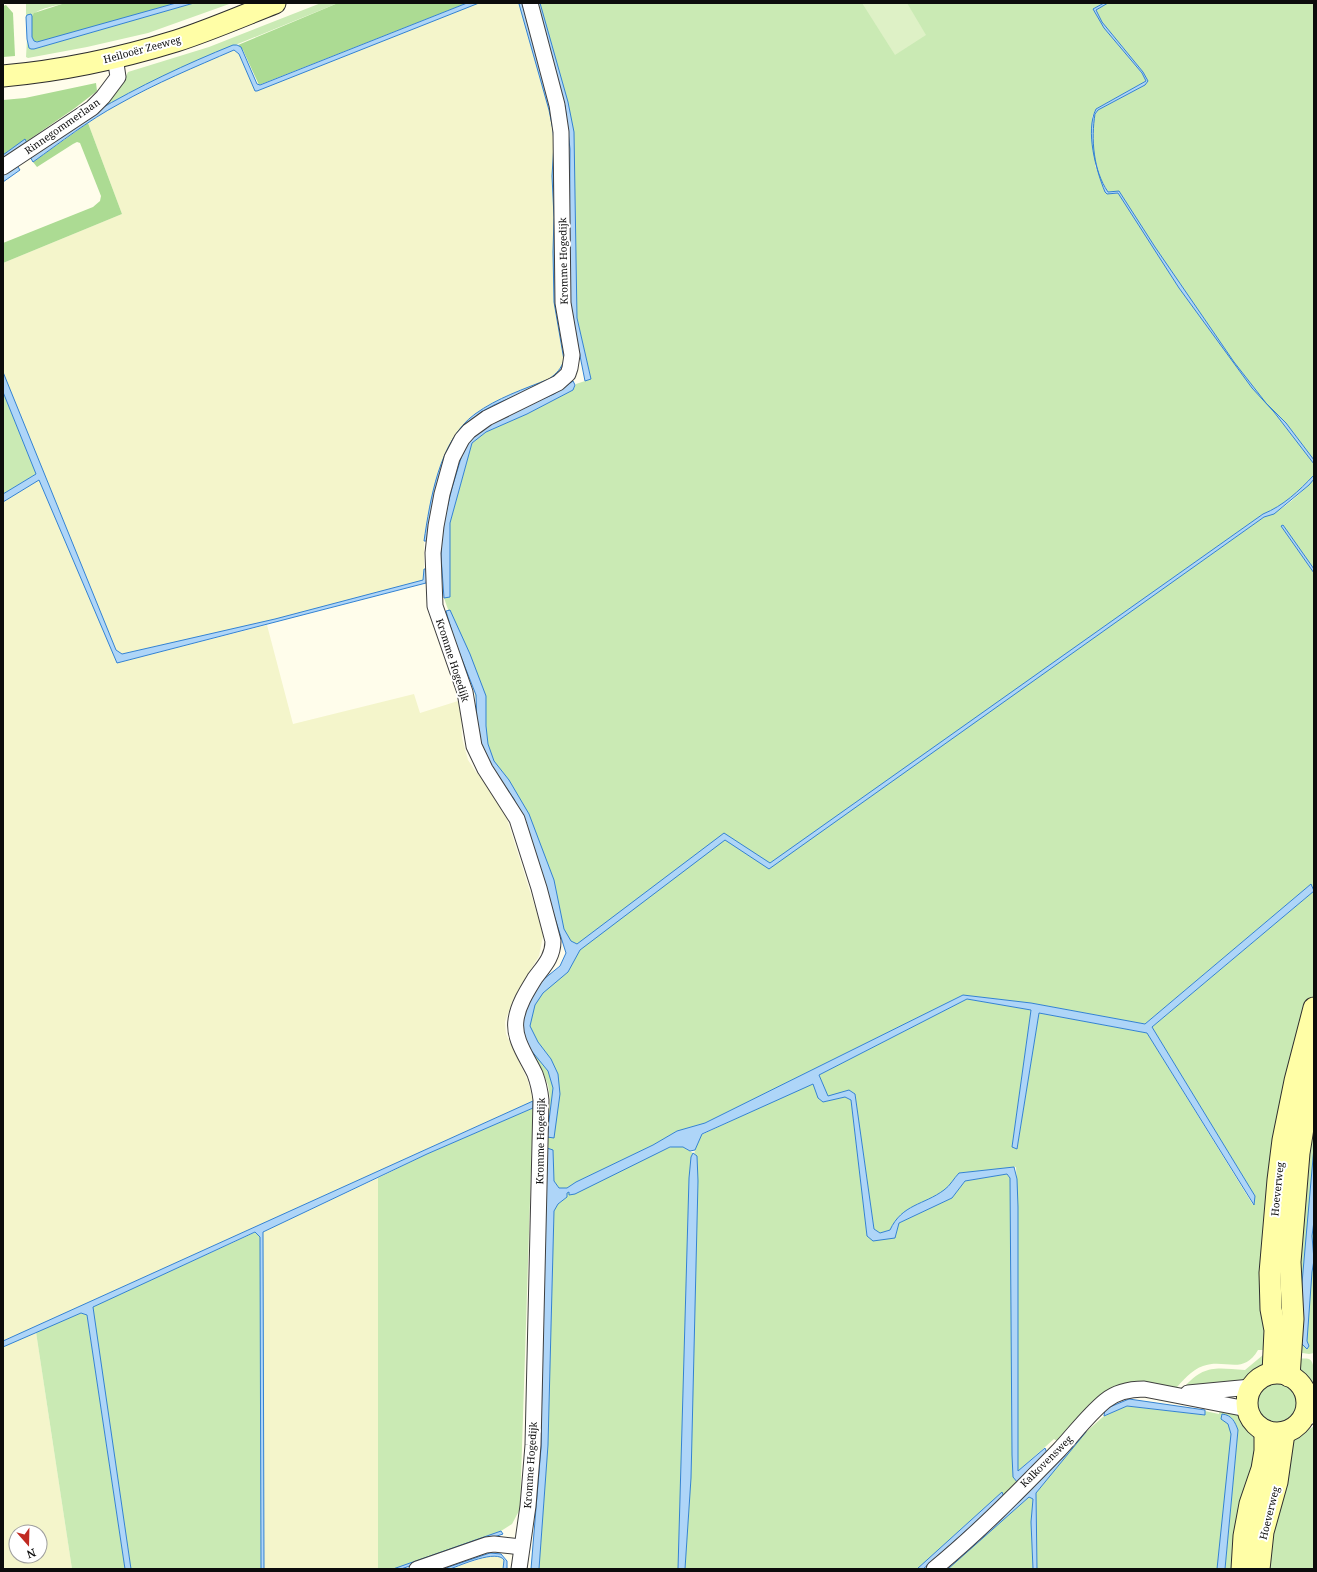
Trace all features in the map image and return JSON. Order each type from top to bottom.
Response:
[{"type":"main road","name":"Heilooër Zeeweg","points":[[3,76],[66,67],[146,50],[217,26],[275,3]]},
{"type":"main road","name":"Hoeverweg","points":[[1281,1375],[1271,1309],[1270,1273],[1278,1180],[1283,1140],[1295,1081],[1314,1008]]},
{"type":"main road","name":"Hoeverweg","points":[[1281,1375],[1293,1319],[1290,1262],[1299,1153],[1314,1059]]},
{"type":"main road","points":[[1281,1375],[1300,1385],[1310,1407],[1299,1424],[1292,1430],[1274,1432],[1253,1422],[1247,1408],[1248,1394],[1251,1387],[1257,1380],[1264,1376],[1281,1375]]},
{"type":"main road","name":"Hoeverweg","points":[[1242,1569],[1244,1536],[1249,1510],[1262,1469],[1265,1451],[1274,1432]]},
{"type":"main road","name":"Hoeverweg","points":[[1259,1569],[1262,1532],[1277,1482],[1274,1432]]},
{"type":"street","name":"Kromme Hogedijk","points":[[518,1569],[528,1506],[533,1445],[541,1100],[534,1073],[517,1034],[516,1020],[522,999],[548,960],[553,947],[553,941],[540,888],[517,819],[485,769],[474,746],[465,692],[435,606],[433,553],[442,494],[452,458],[462,439],[469,431],[488,418],[558,383],[568,374],[572,362],[571,346],[563,303],[561,132],[557,105],[530,3]]},
{"type":"street","name":"Rinnegommerlaan","points":[[3,167],[86,112],[103,97],[118,77],[115,56]]},
{"type":"street","name":"Kalkovensweg","points":[[1174,1396],[1184,1393],[1251,1387]]},
{"type":"street","name":"Kalkovensweg","points":[[934,1569],[973,1535],[1105,1401],[1118,1394],[1144,1389],[1174,1396],[1247,1408]]},
{"type":"street","points":[[417,1569],[486,1545],[494,1544],[521,1547]]},
{"type":"green space","points":[[26,3],[65,3],[43,9],[32,16],[31,14],[26,17]]},
{"type":"green space","points":[[65,3],[176,3],[39,42],[34,41],[32,37],[32,16],[34,13]]},
{"type":"green space","points":[[194,3],[232,3],[148,33],[87,47],[28,58],[26,57],[27,39],[28,45],[34,49]]},
{"type":"green space","points":[[321,3],[338,3],[194,62],[141,87],[94,112],[125,78],[128,72],[209,47]]},
{"type":"green space","points":[[338,3],[467,3],[259,85],[243,50],[238,45]]},
{"type":"green space","points":[[479,3],[519,3],[549,110],[554,144],[552,176],[554,217],[554,302],[564,351],[562,368],[549,379],[486,407],[473,415],[453,438],[432,494],[424,541],[424,580],[275,619],[122,654],[116,650],[3,372],[3,263],[122,214],[88,123],[118,104],[176,75],[234,50],[239,54],[255,91],[257,91]]},
{"type":"green space","points":[[538,3],[1104,3],[1093,9],[1104,28],[1142,73],[1146,81],[1096,109],[1092,117],[1093,151],[1093,124],[1098,110],[1145,85],[1148,81],[1143,72],[1102,22],[1096,10],[1108,3],[1314,3],[1314,460],[1286,423],[1266,403],[1234,362],[1155,247],[1119,191],[1108,192],[1101,179],[1095,159],[1095,165],[1105,192],[1112,194],[1118,193],[1179,288],[1252,388],[1274,412],[1314,464],[1314,475],[1297,492],[1284,502],[1263,514],[1105,626],[939,747],[1264,517],[1278,511],[1297,496],[1314,479],[1314,569],[1283,525],[1281,526],[1314,573],[1314,891],[1310,885],[1145,1024],[1031,1003],[963,995],[705,1123],[677,1131],[653,1145],[576,1182],[567,1188],[559,1188],[554,1181],[553,1150],[547,1148],[550,1098],[548,1085],[543,1072],[530,1049],[525,1014],[557,974],[567,951],[518,801],[489,762],[471,675],[444,598],[450,596],[450,523],[472,443],[486,432],[527,414],[573,390],[576,384],[591,379],[577,318],[575,191],[567,105]]},
{"type":"green space","points":[[862,3],[907,3],[926,35],[895,55]]},
{"type":"green space","points":[[6,5],[13,13],[15,56],[3,57],[3,6]]},
{"type":"green space","points":[[96,83],[97,91],[27,141],[25,140],[3,155],[3,100],[25,98]]},
{"type":"green space","points":[[88,123],[122,214],[3,263],[3,243],[93,207],[100,201],[101,196],[80,143],[77,142],[73,144],[37,167],[33,162]]},
{"type":"green space","points":[[3,392],[36,474],[3,494]]},
{"type":"green space","points":[[39,480],[117,663],[267,625],[293,724],[414,694],[420,713],[458,701],[462,738],[468,760],[476,772],[496,794],[507,819],[543,936],[539,956],[513,999],[505,1022],[506,1034],[528,1081],[533,1101],[3,1341],[3,502]]},
{"type":"green space","points":[[1314,891],[1314,993],[1309,1008],[1270,1350],[1258,1350],[1252,1358],[1240,1364],[1211,1364],[1203,1366],[1191,1373],[1175,1389],[1140,1384],[1057,1441],[1054,1439],[1018,1471],[1018,1207],[1016,1167],[959,1173],[944,1190],[907,1210],[895,1221],[890,1230],[880,1233],[874,1229],[855,1094],[849,1090],[828,1097],[819,1075],[967,999],[1031,1010],[1012,1147],[1017,1149],[1039,1013],[1147,1033],[1253,1205],[1255,1196],[1152,1027]]},
{"type":"green space","points":[[813,1083],[818,1098],[823,1102],[845,1097],[851,1100],[867,1236],[895,1238],[899,1223],[952,1198],[965,1181],[1007,1174],[1010,1178],[1012,1455],[1013,1477],[1018,1483],[1004,1497],[1002,1492],[917,1569],[685,1569],[691,1478],[698,1181],[697,1157],[694,1155],[695,1150],[701,1135]]},
{"type":"green space","points":[[1314,1087],[1314,1353],[1309,1354],[1296,1352],[1294,1269]]},
{"type":"green space","points":[[533,1108],[520,1509],[512,1524],[501,1531],[393,1569],[378,1569],[378,1178],[427,1154]]},
{"type":"green space","points":[[671,1147],[683,1147],[693,1153],[691,1157],[689,1178],[678,1569],[539,1569],[548,1445],[554,1211],[558,1204],[567,1197],[567,1193]]},
{"type":"green space","points":[[378,1178],[378,1569],[264,1569],[263,1232]]},
{"type":"green space","points":[[256,1232],[260,1237],[261,1569],[131,1569],[92,1307]]},
{"type":"green space","points":[[81,1313],[87,1315],[125,1569],[72,1569],[36,1332]]},
{"type":"green space","points":[[36,1332],[72,1569],[3,1569],[3,1347]]},
{"type":"green space","points":[[1263,1355],[1268,1363],[1247,1379],[1240,1382],[1184,1389],[1184,1387],[1198,1374],[1218,1368],[1245,1370]]},
{"type":"green space","points":[[1296,1359],[1309,1359],[1313,1364],[1314,1389],[1301,1374]]},
{"type":"green space","points":[[1277,1383],[1285,1385],[1294,1393],[1298,1404],[1296,1412],[1288,1421],[1277,1425],[1269,1423],[1260,1415],[1256,1404],[1258,1396],[1266,1387]]},
{"type":"green space","points":[[1127,1406],[1204,1415],[1205,1411],[1219,1414],[1220,1407],[1236,1414],[1255,1437],[1257,1444],[1239,1569],[1225,1569],[1238,1430],[1228,1424],[1232,1434],[1217,1569],[1037,1569],[1036,1493],[1086,1432],[1104,1416]]},
{"type":"green space","points":[[1314,1426],[1314,1569],[1264,1569],[1292,1441]]},
{"type":"green space","points":[[1029,1497],[1033,1499],[1031,1522],[1033,1569],[948,1569]]},
{"type":"green space","points":[[501,1555],[504,1560],[503,1569],[450,1569],[489,1556]]},
{"type":"water","points":[[176,3],[194,3],[34,49],[29,48],[27,39],[27,15],[31,14],[32,16],[32,37],[34,41],[37,42]]},
{"type":"water","points":[[467,3],[479,3],[257,91],[255,91],[239,54],[234,50],[133,96],[86,124],[33,162],[29,155],[86,117],[129,93],[180,68],[233,45],[241,47],[257,84],[260,85]]},
{"type":"water","points":[[522,3],[550,104],[555,135],[554,186],[566,353],[562,370],[551,380],[494,405],[481,412],[471,421],[446,457],[434,498],[428,541],[424,541],[429,508],[438,472],[453,439],[463,425],[475,414],[492,403],[549,379],[562,366],[564,360],[554,302],[554,217],[552,176],[554,144],[553,130],[549,110],[519,4]]},
{"type":"water","points":[[536,3],[540,3],[568,102],[574,132],[577,318],[591,379],[585,381],[569,300],[570,149],[565,106]]},
{"type":"water","points":[[1104,3],[1108,3],[1096,10],[1102,22],[1143,72],[1148,81],[1145,85],[1098,110],[1095,114],[1093,134],[1094,154],[1103,183],[1108,192],[1119,191],[1155,247],[1234,362],[1266,403],[1286,423],[1314,460],[1314,464],[1274,412],[1252,388],[1179,288],[1118,193],[1107,194],[1105,192],[1098,173],[1095,162],[1093,150],[1092,128],[1096,109],[1146,81],[1142,73],[1104,28],[1093,9]]},
{"type":"water","points":[[25,139],[27,143],[3,159],[3,155]]},
{"type":"water","points":[[16,164],[20,170],[3,182],[3,173]]},
{"type":"water","points":[[3,372],[116,650],[122,654],[275,619],[423,580],[424,569],[428,569],[426,583],[117,663],[39,480],[3,502],[3,494],[36,474],[3,392]]},
{"type":"water","points":[[573,381],[575,385],[573,390],[527,414],[486,432],[472,443],[450,523],[450,597],[444,598],[441,556],[442,529],[464,448],[480,429],[503,416],[554,394]]},
{"type":"water","points":[[1314,475],[1314,479],[1309,485],[1274,514],[1264,517],[769,869],[725,840],[580,950],[568,972],[543,993],[535,1005],[530,1026],[538,1042],[551,1059],[558,1074],[560,1094],[554,1138],[547,1137],[553,1088],[548,1071],[530,1049],[524,1035],[522,1017],[528,999],[544,979],[560,966],[566,953],[525,824],[514,799],[484,756],[477,726],[476,695],[454,639],[446,611],[450,610],[470,654],[486,696],[486,726],[488,744],[494,761],[509,780],[529,814],[554,880],[564,929],[571,941],[577,944],[724,833],[770,863],[1263,514],[1284,502],[1297,492]]},
{"type":"water","points":[[1283,525],[1314,569],[1314,573],[1281,526]]},
{"type":"water","points":[[1311,884],[1314,891],[1152,1027],[1255,1196],[1254,1205],[1147,1033],[1039,1013],[1017,1149],[1012,1147],[1031,1010],[967,999],[819,1075],[828,1096],[849,1090],[855,1094],[874,1229],[880,1233],[890,1230],[895,1221],[907,1210],[944,1190],[959,1173],[1014,1167],[1017,1179],[1018,1207],[1018,1471],[1045,1448],[1047,1453],[1018,1483],[1013,1477],[1012,1455],[1010,1178],[1007,1174],[965,1181],[952,1198],[899,1223],[895,1238],[873,1241],[867,1236],[851,1100],[845,1097],[823,1102],[818,1098],[813,1084],[702,1134],[695,1150],[690,1151],[683,1147],[670,1147],[575,1194],[569,1195],[569,1192],[567,1193],[567,1197],[558,1204],[554,1211],[548,1445],[539,1569],[531,1569],[541,1448],[544,1203],[547,1148],[553,1150],[554,1181],[559,1188],[567,1188],[576,1182],[653,1145],[677,1131],[705,1123],[963,995],[1031,1003],[1145,1024]]},
{"type":"water","points":[[533,1101],[533,1108],[427,1154],[263,1232],[264,1569],[261,1569],[260,1237],[255,1232],[93,1307],[131,1569],[125,1569],[87,1315],[81,1313],[3,1347],[3,1341]]},
{"type":"water","points":[[1314,1147],[1314,1221],[1312,1236],[1314,1260],[1307,1341],[1309,1346],[1307,1349],[1299,1341],[1302,1283]]},
{"type":"water","points":[[693,1153],[697,1156],[698,1181],[691,1478],[685,1569],[678,1569],[689,1178],[691,1157]]},
{"type":"water","points":[[1129,1399],[1205,1410],[1205,1415],[1127,1406],[1104,1416],[1105,1409]]},
{"type":"water","points":[[1222,1414],[1231,1417],[1238,1430],[1225,1569],[1217,1569],[1231,1434],[1228,1424],[1221,1419]]},
{"type":"water","points":[[1085,1428],[1086,1432],[1036,1493],[1037,1569],[1033,1569],[1031,1522],[1033,1499],[1029,1497],[948,1569],[940,1569]]},
{"type":"water","points":[[1002,1492],[1004,1497],[923,1569],[917,1569]]},
{"type":"water","points":[[501,1531],[503,1534],[401,1569],[393,1569]]},
{"type":"water","points":[[490,1553],[501,1554],[507,1561],[507,1569],[503,1569],[504,1560],[500,1557],[494,1556],[470,1561],[450,1569],[443,1569]]}]
